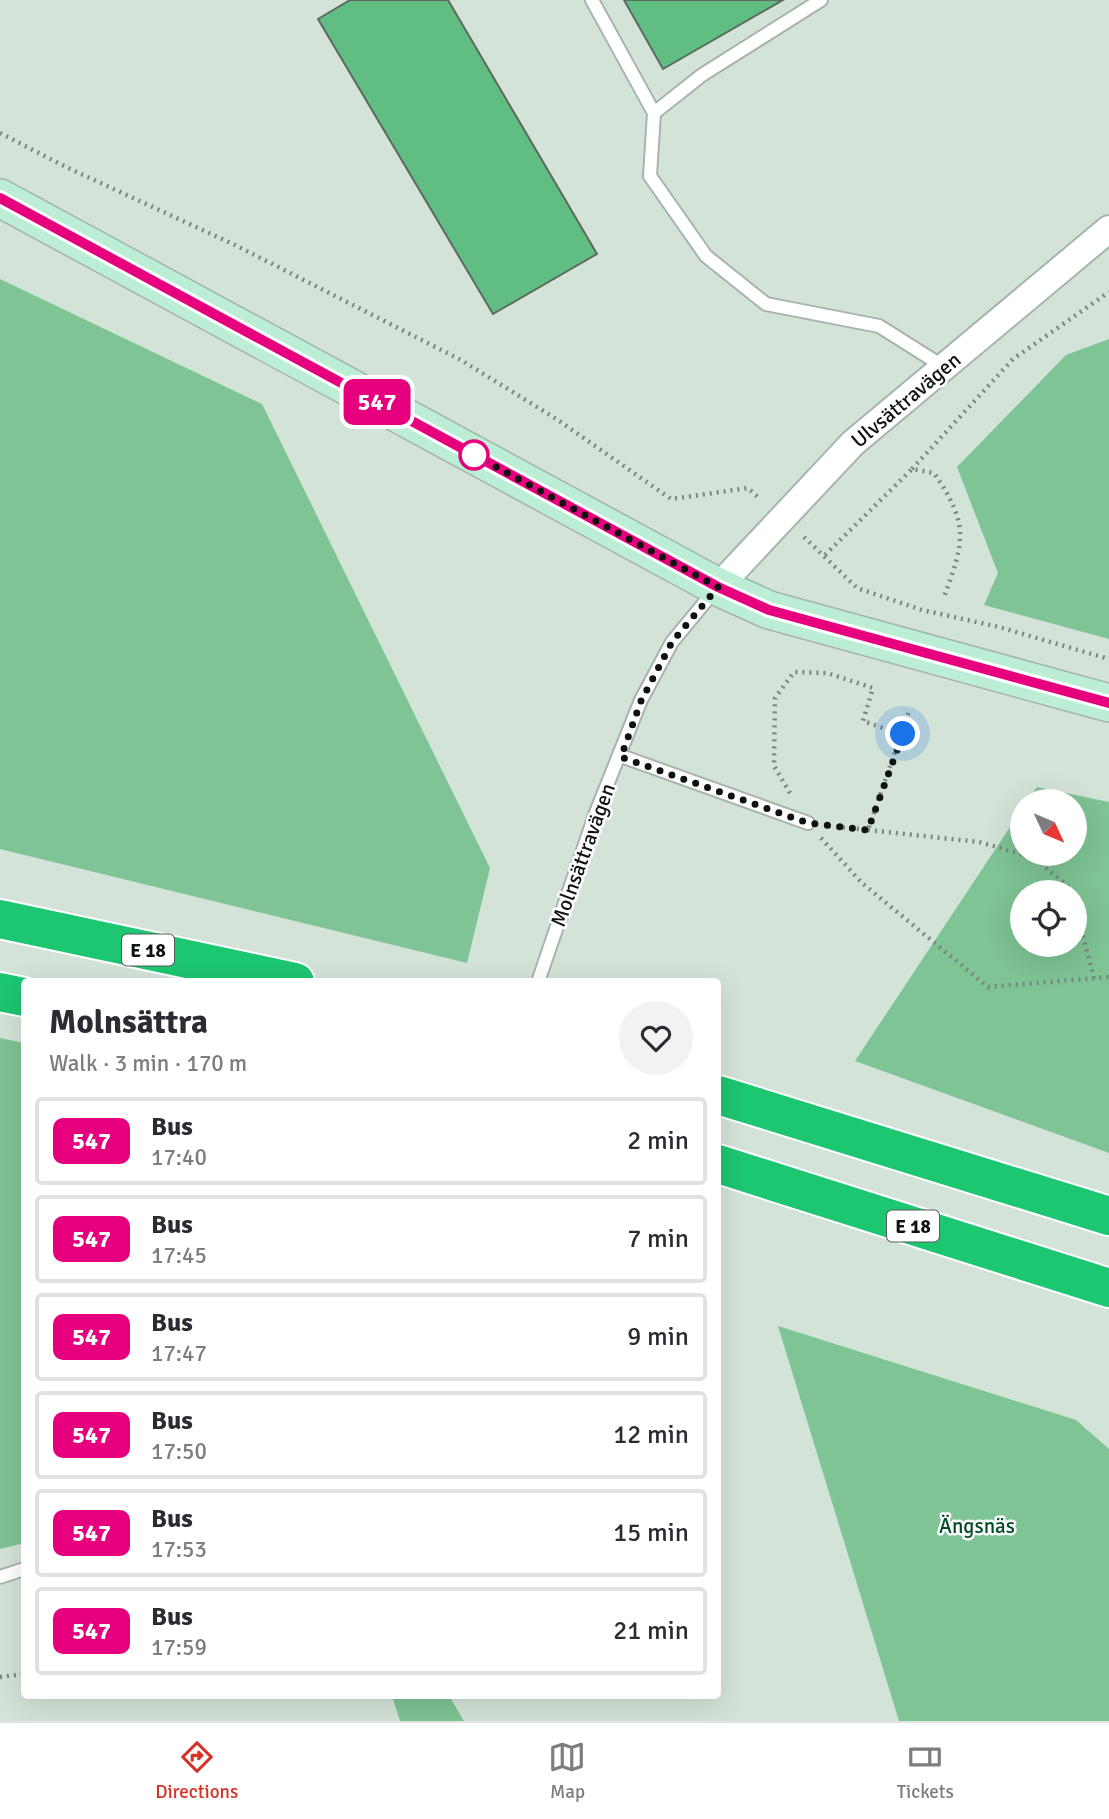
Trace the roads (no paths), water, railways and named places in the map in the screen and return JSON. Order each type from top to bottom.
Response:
[{"type":"highway","name":"E 18","points":[[0,919],[276,978]]},
{"type":"highway","points":[[0,992],[21,997]]},
{"type":"highway","points":[[721,1096],[1109,1216]]},
{"type":"highway","name":"E 18","points":[[721,1165],[1109,1288]]},
{"type":"street","points":[[0,198],[718,587],[769,610],[1109,703]]},
{"type":"street","name":"Ulvsättravägen","points":[[718,587],[853,443],[1109,229]]},
{"type":"lane","points":[[592,0],[654,113],[650,176],[706,256],[766,304],[879,326],[945,367]]},
{"type":"lane","points":[[654,113],[702,75],[821,0]]},
{"type":"lane","name":"Molnsättravägen","points":[[539,978],[595,815],[621,757],[641,701],[672,642],[718,587]]},
{"type":"lane","points":[[621,757],[808,823]]},
{"type":"lane","points":[[0,1577],[21,1570]]},
{"type":"park label","name":"Ängsnäs","points":[[977,1526]]}]
